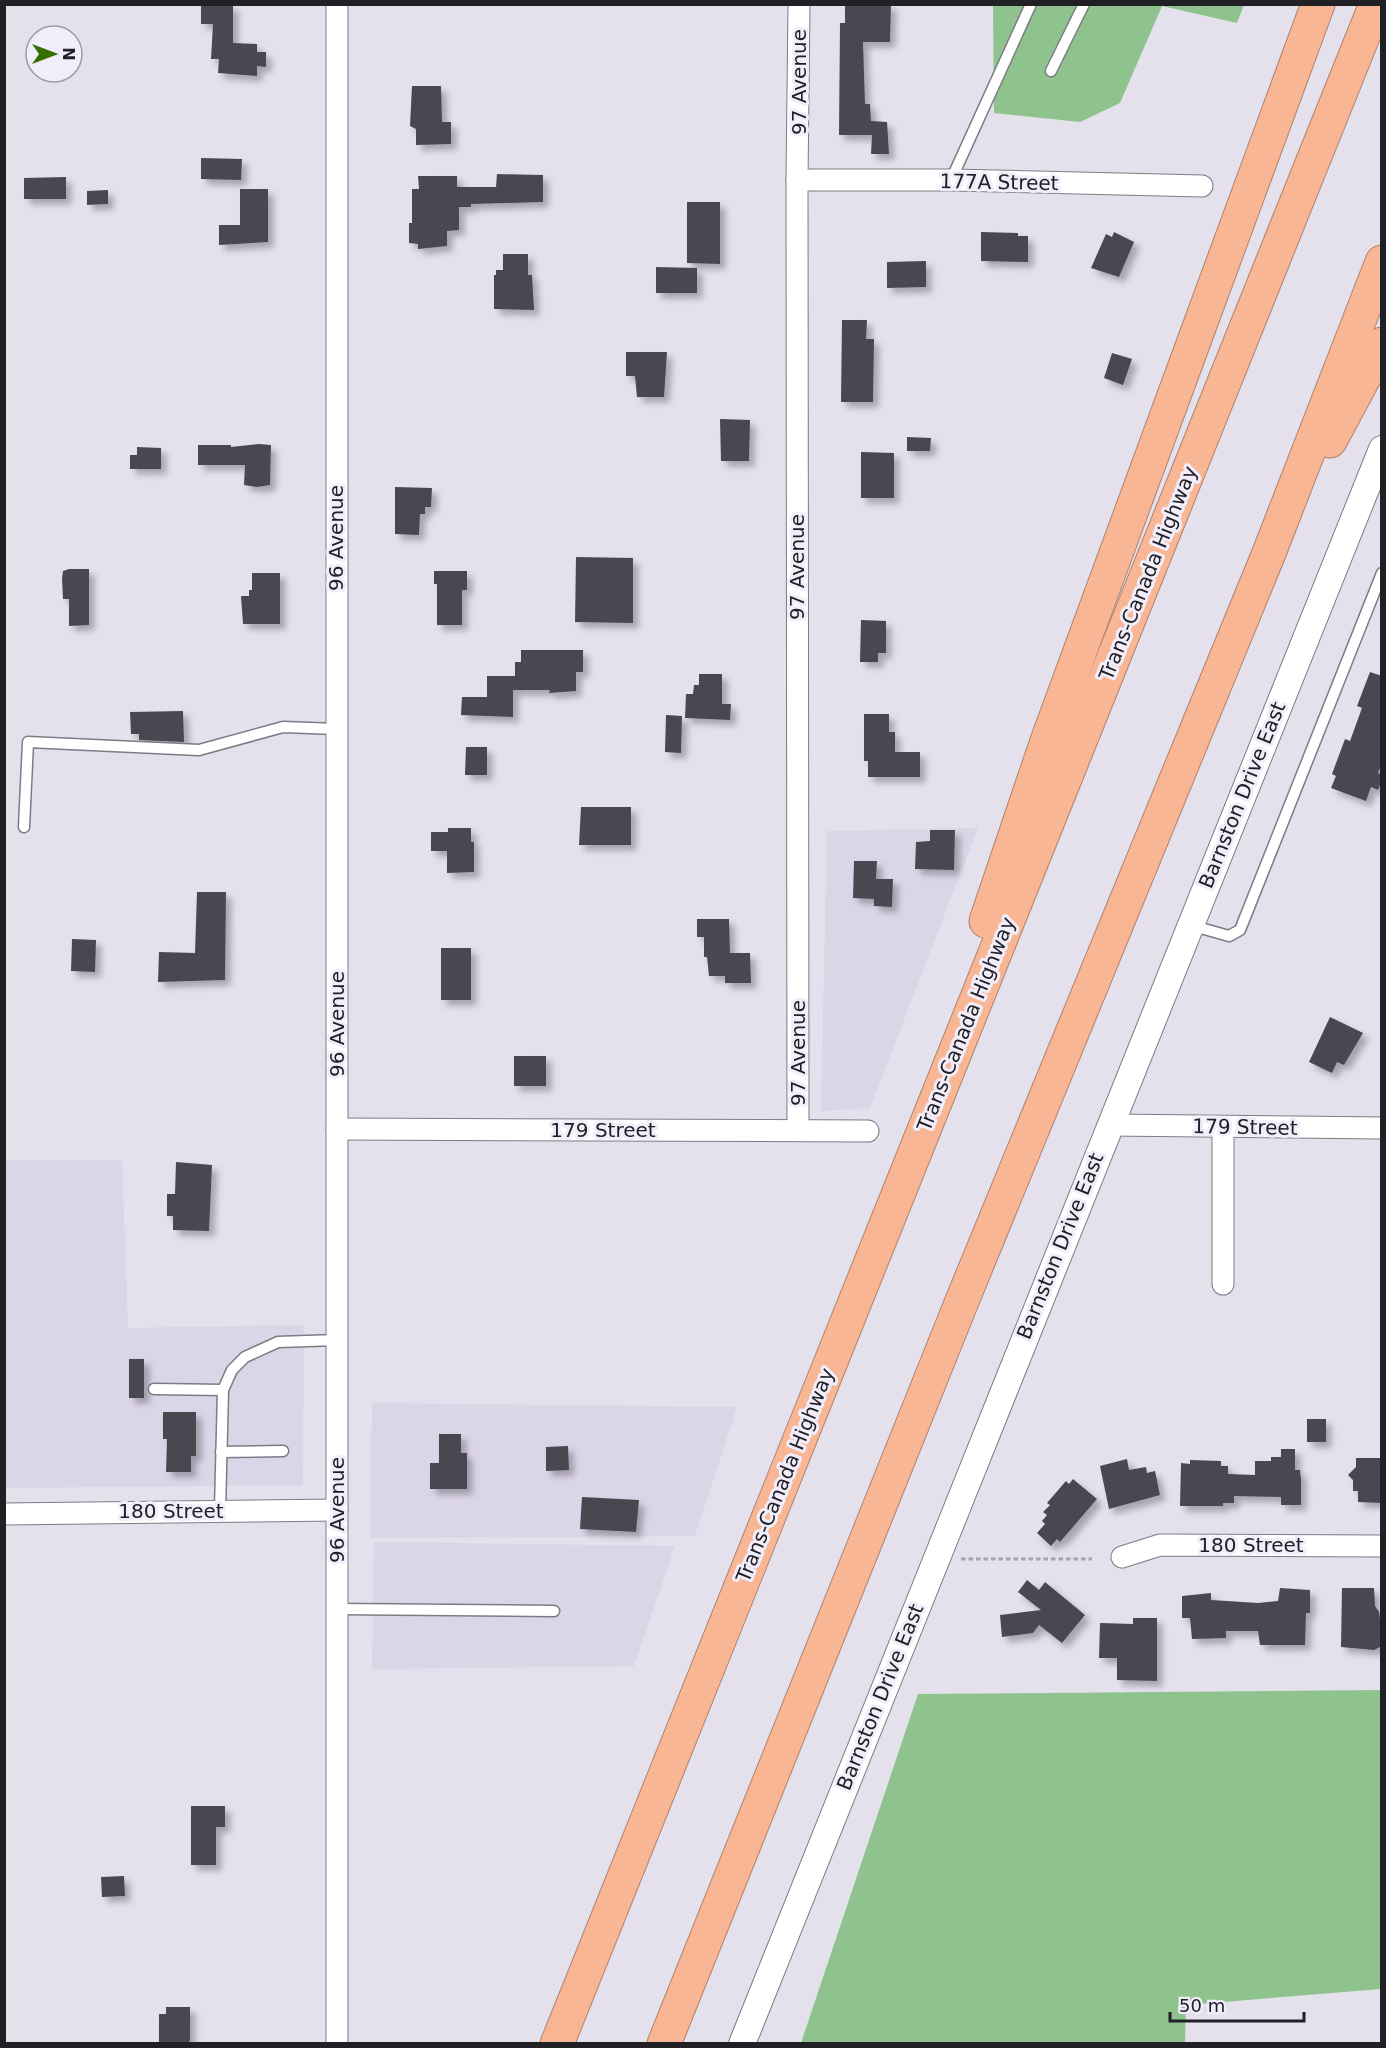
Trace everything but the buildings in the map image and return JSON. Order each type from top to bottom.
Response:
[{"type":"highway","points":[[866,1272],[1047,741],[1318,4]]},
{"type":"highway","points":[[1205,315],[1334,4]]},
{"type":"highway","name":"Trans-Canada Highway","points":[[558,2043],[1376,4]]},
{"type":"highway","points":[[664,2043],[958,1312],[1269,553],[1382,262]]},
{"type":"highway","points":[[1269,553],[1382,344]]},
{"type":"street","name":"96 Avenue","points":[[336,4],[337,2043]]},
{"type":"street","name":"97 Avenue","points":[[798,1130],[796,180],[800,4]]},
{"type":"street","name":"177A Street","points":[[796,180],[951,180],[1202,186]]},
{"type":"street","name":"Barnston Drive East","points":[[742,2043],[1190,924],[1379,463]]},
{"type":"street","name":"179 Street","points":[[1109,1125],[1382,1128]]},
{"type":"street","points":[[1223,1127],[1223,1284]]},
{"type":"street","name":"179 Street","points":[[338,1129],[868,1131]]},
{"type":"street","name":"180 Street","points":[[4,1514],[338,1510]]},
{"type":"street","name":"180 Street","points":[[1122,1557],[1160,1545],[1382,1546]]},
{"type":"lane","points":[[951,180],[1031,4]]},
{"type":"lane","points":[[1051,71],[1084,4]]},
{"type":"lane","points":[[1190,924],[1229,936],[1240,930],[1382,573]]},
{"type":"lane","points":[[24,827],[28,742],[199,750],[283,727],[336,729]]},
{"type":"lane","points":[[220,1510],[223,1390],[232,1370],[245,1357],[278,1342],[338,1340]]},
{"type":"lane","points":[[154,1389],[223,1390]]},
{"type":"lane","points":[[221,1452],[283,1451]]},
{"type":"lane","points":[[337,1609],[554,1611]]},
{"type":"path","points":[[953,1558],[1092,1559]]},
{"type":"shaded area","points":[[978,828],[870,1108],[821,1111],[827,831]]},
{"type":"shaded area","points":[[4,1160],[122,1160],[128,1328],[304,1325],[303,1485],[5,1488]]},
{"type":"shaded area","points":[[372,1403],[737,1407],[695,1536],[370,1538]]},
{"type":"shaded area","points":[[374,1542],[675,1546],[634,1666],[372,1669]]},
{"type":"green space","points":[[993,5],[1244,5],[1237,23],[1162,6],[1120,103],[1080,122],[994,113]]},
{"type":"green space","points":[[1381,1690],[1381,1989],[1186,2005],[1185,2043],[801,2043],[918,1694]]}]
